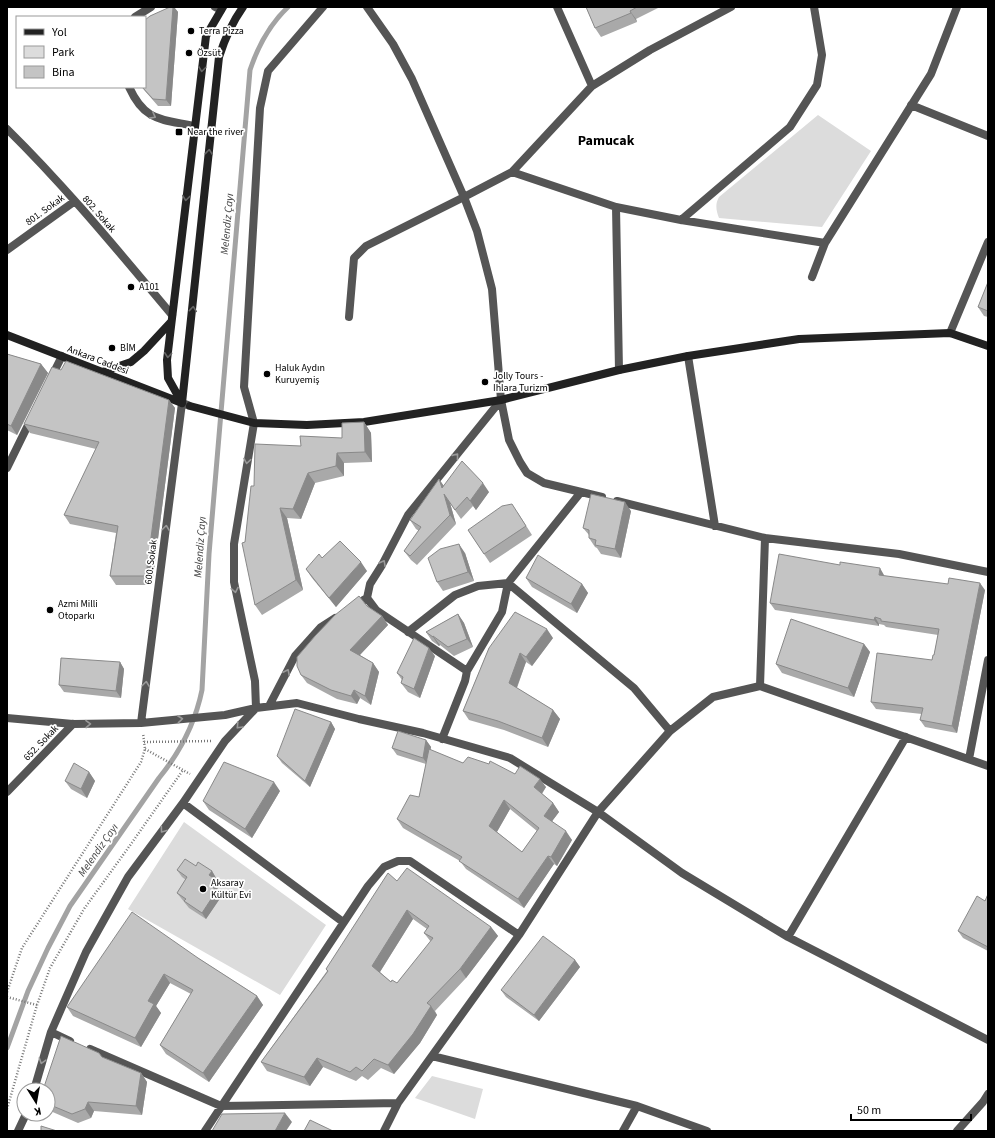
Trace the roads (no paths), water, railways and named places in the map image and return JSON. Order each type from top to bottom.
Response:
[{"type":"main road","points":[[186,405],[219,57],[224,38],[243,7]]},
{"type":"main road","points":[[186,405],[168,378],[167,360],[206,36],[219,8]]},
{"type":"main road","points":[[102,372],[131,362],[144,352],[172,319]]},
{"type":"main road","points":[[950,333],[988,346]]},
{"type":"main road","name":"Ankara Caddesi","points":[[7,335],[186,405],[254,423],[307,425],[364,422],[501,400],[619,370],[688,356],[799,339],[950,333]]},
{"type":"street","points":[[137,16],[151,7]]},
{"type":"street","points":[[36,1082],[51,1032],[86,952],[128,878],[183,803],[225,741],[256,708],[255,681],[234,582],[234,544],[254,423],[244,387],[260,108],[268,71],[323,7]]},
{"type":"street","points":[[367,7],[393,44],[412,79],[464,197],[477,231],[492,289],[501,400],[509,440],[527,473],[544,483],[765,538],[899,554],[988,572]]},
{"type":"street","points":[[557,7],[592,86]]},
{"type":"street","points":[[349,316],[354,258],[366,246],[512,172],[592,86],[650,50],[730,7]]},
{"type":"street","points":[[681,220],[790,127],[813,91],[817,84],[822,55],[814,7]]},
{"type":"street","points":[[812,277],[825,243],[931,74],[957,7]]},
{"type":"street","points":[[130,88],[140,108],[155,118],[195,126]]},
{"type":"street","points":[[911,105],[988,136]]},
{"type":"street","name":"802. Sokak","points":[[7,129],[32,153],[75,201],[172,319]]},
{"type":"street","points":[[512,172],[616,206],[681,220],[825,243]]},
{"type":"street","name":"801. Sokak","points":[[7,250],[75,201]]},
{"type":"street","points":[[616,206],[619,370]]},
{"type":"street","points":[[950,333],[988,242]]},
{"type":"street","points":[[48,384],[62,356]]},
{"type":"street","points":[[688,356],[715,526]]},
{"type":"street","points":[[269,706],[295,656],[321,627],[367,598],[370,584],[382,565],[408,515],[501,400]]},
{"type":"street","name":"600. Sokak","points":[[141,723],[186,405]]},
{"type":"street","points":[[7,468],[34,412]]},
{"type":"street","points":[[442,738],[465,681],[467,671],[502,612],[508,583],[581,492]]},
{"type":"street","points":[[760,686],[765,538]]},
{"type":"street","points":[[408,632],[455,596],[478,586],[508,583],[634,688],[670,731]]},
{"type":"street","points":[[367,598],[376,610],[467,671]]},
{"type":"street","points":[[969,759],[988,660]]},
{"type":"street","points":[[384,1131],[398,1103],[519,935],[598,812],[670,731],[713,697],[760,686],[988,766]]},
{"type":"street","points":[[7,718],[73,724],[141,723],[225,715],[256,708],[297,703],[442,738],[510,758],[598,812],[682,873],[788,937],[988,1040]]},
{"type":"street","name":"652. Sokak","points":[[7,792],[73,724]]},
{"type":"street","points":[[788,937],[906,737]]},
{"type":"street","points":[[183,803],[343,922]]},
{"type":"street","points":[[204,1131],[343,922],[368,886],[384,867],[398,861],[410,861],[519,935]]},
{"type":"street","points":[[51,1032],[221,1106],[398,1103]]},
{"type":"street","points":[[432,1056],[638,1106],[707,1131]]},
{"type":"street","points":[[957,1131],[983,1102],[988,1094]]},
{"type":"street","points":[[623,1131],[638,1106]]},
{"type":"waterway","name":"Melendiz Çayı","points":[[7,1048],[28,991],[70,906],[174,758],[191,726],[199,702],[202,690],[209,554],[250,70],[265,36],[275,21],[288,7]]},
{"type":"place","name":"Terra Pizza","points":[[191,31]]},
{"type":"place","name":"Özsüt","points":[[189,53]]},
{"type":"place","name":"Near the river","points":[[179,132]]},
{"type":"place","name":"A101","points":[[131,287]]},
{"type":"place","name":"BİM","points":[[112,348]]},
{"type":"place","name":"Haluk Aydın Kuruyemiş","points":[[267,374]]},
{"type":"place","name":"Jolly Tours - Ihlara Turizm","points":[[485,382]]},
{"type":"place","name":"Azmi Milli Otoparkı","points":[[50,610]]},
{"type":"place","name":"Aksaray Kültür Evi","points":[[203,889]]},
{"type":"district","name":"Pamucak","points":[[606,141]]}]
